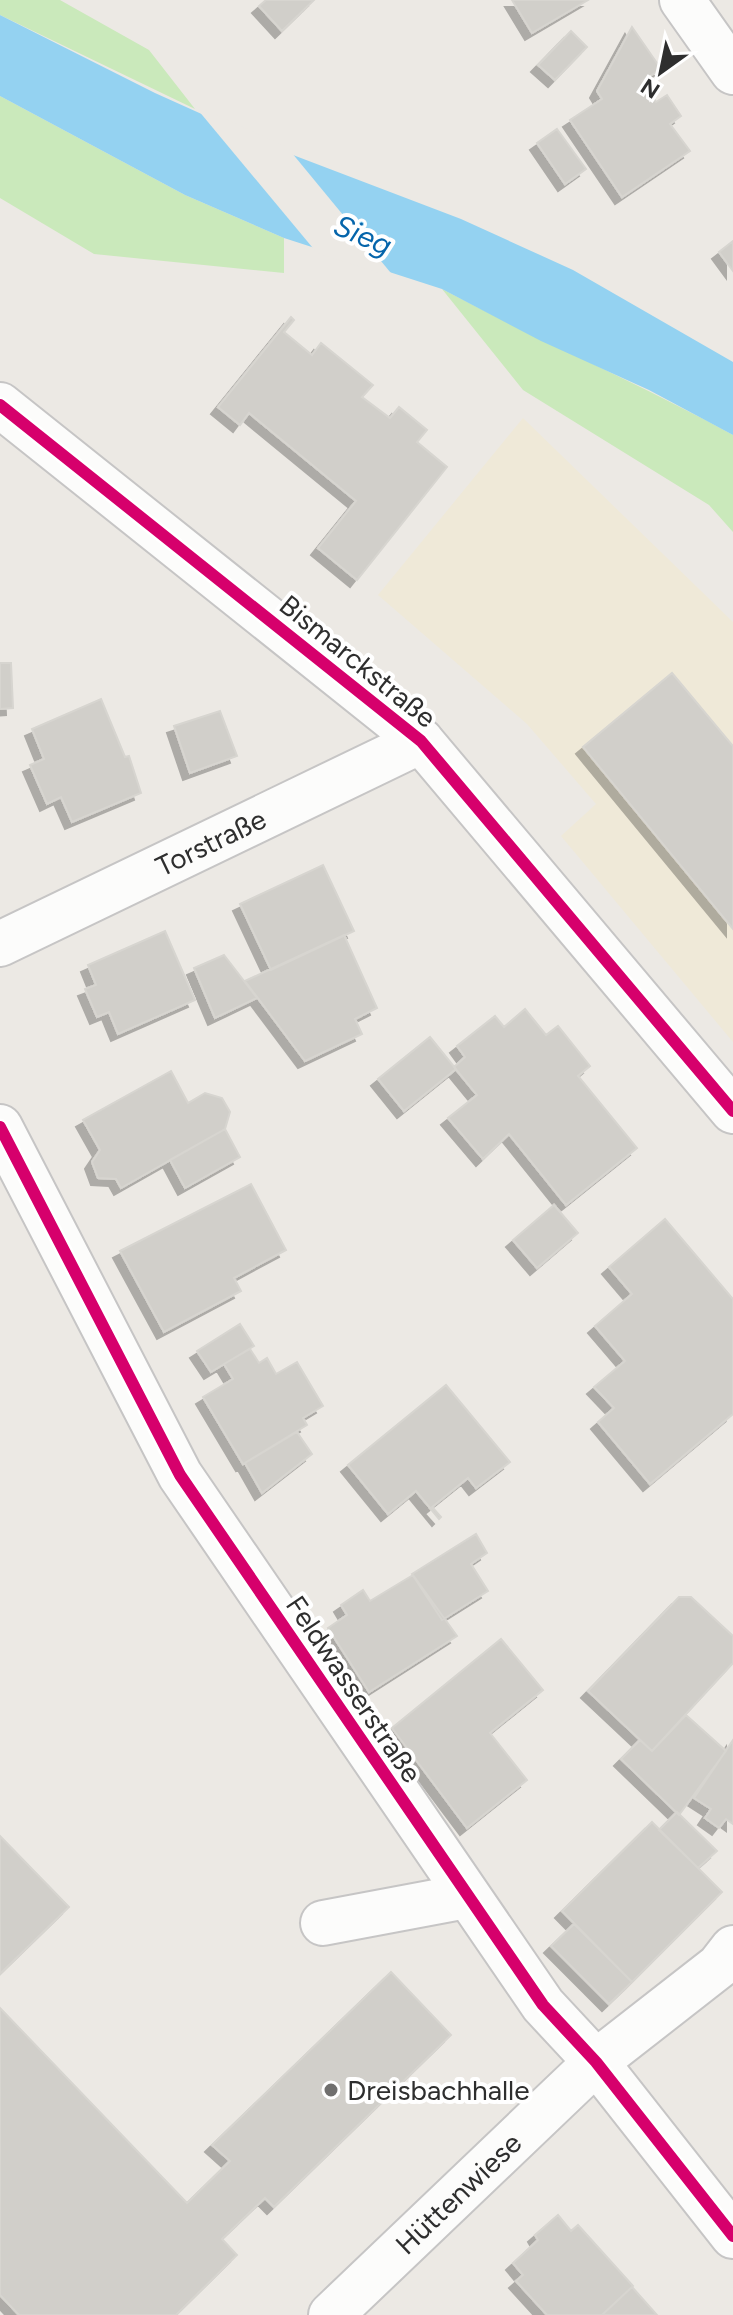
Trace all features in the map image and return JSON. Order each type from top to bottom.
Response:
[{"type":"street","points":[[682,0],[733,72]]},
{"type":"street","name":"Bismarckstraße","points":[[0,405],[421,741],[733,1111]]},
{"type":"street","name":"Torstraße","points":[[0,944],[421,741]]},
{"type":"street","name":"Feldwasserstraße","points":[[0,1127],[180,1475],[543,2005],[596,2062],[733,2236]]},
{"type":"street","points":[[323,1923],[467,1896]]},
{"type":"street","name":"Hüttenwiese","points":[[331,2315],[596,2062],[719,1966],[733,1948]]},
{"type":"shaded area","points":[[523,418],[733,622],[733,1042],[561,836],[596,804],[527,724],[378,595]]},
{"type":"green space","points":[[0,0],[60,0],[149,50],[195,109],[0,15]]},
{"type":"green space","points":[[0,96],[185,195],[284,238],[284,273],[94,254],[0,198]]},
{"type":"green space","points":[[442,289],[733,435],[733,532],[709,505],[523,390]]},
{"type":"water","name":"Sieg","points":[[0,15],[155,93],[293,155],[461,219],[573,270],[733,362],[733,435],[649,390],[541,341],[442,289],[284,238],[185,195],[0,96]]},
{"type":"pier","points":[[193,104],[287,147],[395,278],[317,253]]},
{"type":"building","points":[[266,0],[314,0],[282,31],[259,6]]},
{"type":"building","points":[[512,0],[588,0],[532,33]]},
{"type":"building","points":[[632,27],[661,69],[642,81],[656,102],[667,95],[681,116],[670,124],[690,151],[622,197],[570,120],[602,99],[597,91]]},
{"type":"building","points":[[571,31],[587,47],[555,80],[538,65]]},
{"type":"building","points":[[557,129],[586,169],[565,184],[537,143]]},
{"type":"building","points":[[733,241],[733,271],[719,252]]},
{"type":"building","points":[[291,317],[294,320],[284,332],[312,355],[321,343],[373,385],[362,397],[390,418],[399,407],[427,430],[417,442],[447,467],[357,580],[318,548],[356,501],[249,413],[240,425],[218,407]]},
{"type":"building","points":[[0,663],[11,663],[13,708],[0,709]]},
{"type":"building","points":[[672,673],[733,746],[733,929],[583,747]]},
{"type":"building","points":[[101,699],[125,757],[129,756],[141,793],[72,822],[61,797],[47,804],[30,765],[44,759],[32,729]]},
{"type":"building","points":[[220,711],[237,756],[190,773],[174,726]]},
{"type":"building","points":[[323,865],[354,931],[271,970],[240,904]]},
{"type":"building","points":[[165,931],[195,1000],[118,1034],[109,1012],[97,1017],[85,989],[96,985],[88,965]]},
{"type":"building","points":[[344,935],[377,1008],[355,1019],[362,1034],[305,1061],[245,981]]},
{"type":"building","points":[[224,955],[257,998],[215,1018],[194,968]]},
{"type":"building","points":[[525,1009],[546,1035],[558,1026],[590,1066],[578,1076],[637,1148],[566,1205],[509,1134],[483,1159],[448,1118],[477,1095],[454,1067],[465,1057],[457,1046],[495,1016],[504,1027]]},
{"type":"building","points":[[430,1037],[456,1069],[404,1111],[378,1079]]},
{"type":"building","points":[[171,1071],[188,1103],[205,1093],[222,1098],[230,1112],[225,1129],[121,1188],[116,1179],[98,1178],[92,1162],[100,1150],[83,1120]]},
{"type":"building","points":[[225,1129],[240,1157],[185,1188],[170,1160]]},
{"type":"building","points":[[251,1184],[286,1250],[234,1278],[241,1291],[164,1332],[120,1251]]},
{"type":"building","points":[[554,1205],[578,1233],[537,1268],[513,1240]]},
{"type":"building","points":[[665,1219],[733,1299],[733,1414],[650,1484],[598,1422],[614,1408],[594,1387],[625,1361],[595,1326],[632,1294],[609,1267]]},
{"type":"building","points":[[240,1324],[254,1346],[211,1372],[197,1351]]},
{"type":"building","points":[[250,1349],[259,1363],[267,1358],[276,1374],[297,1362],[323,1406],[303,1418],[307,1425],[243,1464],[203,1397],[233,1379],[224,1364]]},
{"type":"building","points":[[446,1385],[510,1462],[476,1488],[468,1478],[432,1507],[441,1517],[439,1519],[416,1491],[388,1514],[348,1465]]},
{"type":"building","points":[[297,1432],[312,1454],[262,1493],[245,1463]]},
{"type":"building","points":[[476,1534],[487,1553],[471,1564],[488,1591],[442,1620],[412,1574]]},
{"type":"building","points":[[413,1575],[457,1636],[369,1692],[328,1628],[347,1615],[341,1605],[363,1590],[370,1601]]},
{"type":"building","points":[[679,1597],[691,1597],[733,1636],[733,1663],[652,1751],[588,1691]]},
{"type":"building","points":[[501,1639],[543,1690],[490,1733],[527,1780],[467,1828],[392,1728]]},
{"type":"building","points":[[686,1715],[726,1751],[679,1815],[621,1759],[640,1740],[652,1751]]},
{"type":"building","points":[[733,1740],[733,1824],[726,1819],[719,1828],[705,1818],[711,1809],[694,1798]]},
{"type":"building","points":[[677,1812],[717,1851],[698,1868],[659,1830]]},
{"type":"building","points":[[652,1822],[722,1892],[632,1982],[562,1911]]},
{"type":"building","points":[[0,1836],[69,1907],[0,1974]]},
{"type":"building","points":[[574,1924],[632,1982],[609,2004],[551,1946]]},
{"type":"building","name":"Dreisbachhalle","points":[[391,1972],[451,2035],[274,2207],[265,2198],[222,2239],[237,2255],[176,2315],[19,2315],[0,2295],[0,2008],[187,2203],[230,2161],[212,2145]]},
{"type":"building","points":[[558,2215],[571,2231],[578,2225],[633,2286],[602,2315],[547,2315],[516,2281],[523,2275],[513,2263],[538,2240],[535,2235]]},
{"type":"building","points":[[632,2287],[657,2315],[602,2315]]},
{"type":"cycle path","points":[[0,405],[421,741],[733,1111]]},
{"type":"cycle path","points":[[0,1127],[180,1475],[543,2005],[596,2062],[733,2236]]},
{"type":"place","name":"Dreisbachhalle","points":[[331,2090]]}]
